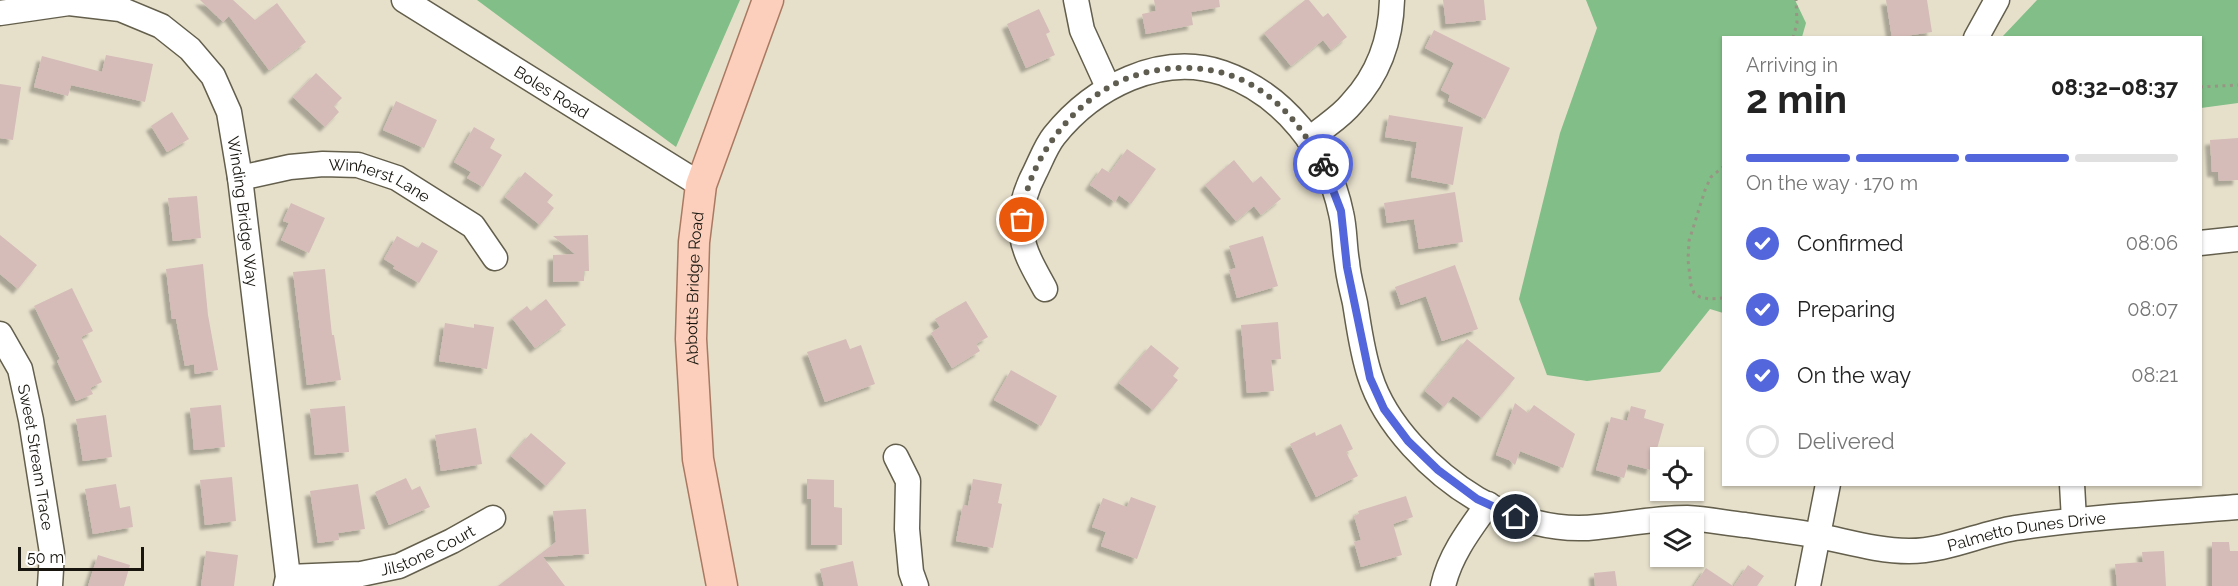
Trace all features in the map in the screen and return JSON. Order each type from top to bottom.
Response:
[{"type":"main road","name":"Abbotts Bridge Road","points":[[722,586],[698,459],[692,290],[694,242],[701,184],[768,0]]},
{"type":"street","name":"Boles Road","points":[[404,0],[701,184]]},
{"type":"street","points":[[1076,0],[1082,30],[1108,87]]},
{"type":"street","points":[[1309,140],[1353,103],[1377,68],[1391,25],[1392,0]]},
{"type":"street","points":[[1977,36],[1997,0]]},
{"type":"street","name":"Winding Bridge Way","points":[[0,14],[69,3],[120,9],[161,26],[190,49],[213,76],[229,112],[240,178],[287,582]]},
{"type":"street","name":"Palmetto Dunes Drive","points":[[1045,289],[1030,262],[1021,234],[1022,205],[1028,184],[1052,138],[1073,115],[1108,87],[1127,79],[1162,70],[1190,67],[1216,71],[1241,79],[1266,94],[1288,112],[1326,168],[1341,211],[1347,267],[1370,378],[1384,409],[1408,441],[1438,470],[1477,499],[1516,517],[1555,526],[1592,528],[1646,519],[1691,518],[1817,536],[1876,548],[1910,551],[1941,548],[2007,530],[2074,520],[2238,507]]},
{"type":"street","name":"Winherst Lane","points":[[240,178],[290,167],[323,164],[358,165],[397,178],[472,226],[495,258]]},
{"type":"street","points":[[2202,243],[2238,239]]},
{"type":"street","name":"Sweet Stream Trace","points":[[0,334],[20,369],[31,420],[52,553],[50,586]]},
{"type":"street","points":[[896,457],[908,481],[907,529],[911,572],[916,586]]},
{"type":"street","points":[[1808,586],[1828,486]]},
{"type":"street","points":[[2072,486],[2074,520]]},
{"type":"street","points":[[1443,586],[1454,555],[1488,504]]},
{"type":"street","name":"Jilstone Court","points":[[287,582],[361,574],[399,566],[452,541],[493,518]]},
{"type":"path","points":[[1794,36],[1797,23],[1796,0]]},
{"type":"path","points":[[2202,87],[2238,85]]},
{"type":"path","points":[[1722,168],[1711,177],[1705,190],[1689,241],[1688,260],[1694,293],[1709,299],[1722,298]]},
{"type":"green space","points":[[477,0],[740,0],[676,147]]},
{"type":"green space","points":[[1586,0],[1795,0],[1806,23],[1802,36],[1722,36],[1722,313],[1710,309],[1660,372],[1587,381],[1547,375],[1519,299],[1560,133],[1597,28]]},
{"type":"green space","points":[[2037,0],[2238,0],[2238,103],[2202,108],[2202,36],[2003,36]]},
{"type":"building","points":[[200,0],[233,0],[255,20],[277,3],[306,42],[269,70],[229,16],[223,22]]},
{"type":"building","points":[[1154,0],[1219,0],[1220,7],[1191,12],[1193,25],[1146,34],[1142,14],[1156,11]]},
{"type":"building","points":[[1305,0],[1309,0],[1323,17],[1328,13],[1347,37],[1331,50],[1323,40],[1291,66],[1264,33]]},
{"type":"building","points":[[1443,0],[1484,0],[1486,20],[1446,24]]},
{"type":"building","points":[[1886,0],[1927,0],[1932,32],[1892,36]]},
{"type":"building","points":[[1039,9],[1050,32],[1046,34],[1055,55],[1026,68],[1007,24]]},
{"type":"building","points":[[1434,30],[1510,68],[1485,119],[1448,101],[1450,95],[1441,90],[1454,63],[1425,48]]},
{"type":"building","points":[[106,55],[153,64],[145,102],[71,85],[68,96],[34,87],[42,56],[102,72]]},
{"type":"building","points":[[316,73],[342,98],[334,106],[339,112],[325,127],[293,97]]},
{"type":"building","points":[[0,84],[21,87],[13,140],[0,138]]},
{"type":"building","points":[[396,101],[437,120],[424,148],[383,130]]},
{"type":"building","points":[[172,112],[189,139],[167,152],[151,126]]},
{"type":"building","points":[[1389,115],[1463,127],[1453,185],[1411,177],[1417,142],[1385,137]]},
{"type":"building","points":[[474,127],[495,139],[490,148],[502,155],[483,187],[467,178],[471,172],[454,162]]},
{"type":"building","points":[[2238,138],[2238,180],[2219,181],[2218,172],[2212,172],[2210,140]]},
{"type":"building","points":[[1127,149],[1156,169],[1131,204],[1119,195],[1115,202],[1090,185],[1102,168],[1110,173]]},
{"type":"building","points":[[1234,160],[1253,183],[1261,176],[1281,199],[1261,215],[1254,206],[1236,221],[1205,185]]},
{"type":"building","points":[[525,172],[553,195],[547,202],[554,208],[540,225],[505,197]]},
{"type":"building","points":[[1455,192],[1463,242],[1419,249],[1414,219],[1387,223],[1384,203]]},
{"type":"building","points":[[197,196],[201,238],[173,241],[168,198]]},
{"type":"building","points":[[291,203],[325,218],[309,253],[281,240],[289,223],[283,221]]},
{"type":"building","points":[[0,235],[37,265],[18,289],[0,274]]},
{"type":"building","points":[[588,235],[589,271],[584,271],[584,281],[553,282],[553,255],[575,254],[553,236]]},
{"type":"building","points":[[397,236],[418,248],[422,242],[438,251],[419,283],[393,268],[395,266],[384,259]]},
{"type":"building","points":[[1263,236],[1278,286],[1237,298],[1229,270],[1236,268],[1229,246]]},
{"type":"building","points":[[203,264],[208,315],[218,370],[195,374],[194,364],[185,366],[176,319],[172,319],[166,269]]},
{"type":"building","points":[[1455,265],[1478,329],[1442,341],[1426,296],[1401,305],[1395,287]]},
{"type":"building","points":[[325,269],[332,335],[334,335],[341,380],[307,385],[293,272]]},
{"type":"building","points":[[72,288],[93,331],[81,337],[102,382],[90,388],[93,394],[76,401],[57,361],[60,359],[34,306]]},
{"type":"building","points":[[546,299],[566,325],[535,348],[512,318],[527,306],[531,311]]},
{"type":"building","points":[[966,301],[988,337],[976,344],[980,351],[952,368],[931,333],[940,327],[935,319]]},
{"type":"building","points":[[1278,322],[1281,359],[1271,360],[1274,391],[1247,393],[1241,325]]},
{"type":"building","points":[[445,323],[474,328],[474,324],[494,327],[487,369],[439,361]]},
{"type":"building","points":[[846,339],[850,349],[861,345],[875,384],[825,402],[807,352]]},
{"type":"building","points":[[1467,339],[1515,378],[1482,418],[1453,396],[1444,407],[1425,391]]},
{"type":"building","points":[[1151,345],[1179,368],[1173,376],[1178,380],[1153,410],[1119,383]]},
{"type":"building","points":[[1011,370],[1057,396],[1041,426],[994,400]]},
{"type":"building","points":[[1515,403],[1528,413],[1534,405],[1575,434],[1563,468],[1520,451],[1515,465],[1496,455]]},
{"type":"building","points":[[221,405],[225,447],[194,450],[190,408]]},
{"type":"building","points":[[345,406],[349,452],[315,455],[310,409]]},
{"type":"building","points":[[1631,406],[1646,410],[1644,418],[1664,424],[1658,447],[1650,447],[1650,470],[1628,464],[1624,478],[1596,470],[1611,417],[1627,421]]},
{"type":"building","points":[[106,415],[112,457],[83,461],[76,419]]},
{"type":"building","points":[[1341,424],[1353,449],[1346,452],[1358,476],[1316,497],[1290,444],[1315,432],[1316,436]]},
{"type":"building","points":[[476,428],[482,464],[441,471],[435,435]]},
{"type":"building","points":[[531,433],[566,463],[546,486],[511,456]]},
{"type":"building","points":[[232,477],[236,521],[205,525],[200,480]]},
{"type":"building","points":[[406,478],[412,490],[420,486],[430,507],[389,525],[375,492]]},
{"type":"building","points":[[807,479],[834,480],[834,507],[842,508],[842,545],[811,545],[811,499],[807,499]]},
{"type":"building","points":[[973,479],[1002,484],[998,503],[1002,504],[993,548],[956,541],[963,505],[968,506]]},
{"type":"building","points":[[116,484],[120,508],[130,506],[133,527],[93,534],[85,489]]},
{"type":"building","points":[[358,484],[365,529],[338,533],[339,540],[318,543],[310,491]]},
{"type":"building","points":[[1406,496],[1413,517],[1393,524],[1402,555],[1361,567],[1354,542],[1361,540],[1354,516],[1359,514],[1358,511]]},
{"type":"building","points":[[1131,497],[1156,506],[1137,559],[1101,546],[1106,532],[1092,527],[1103,498],[1127,507]]},
{"type":"building","points":[[586,509],[589,554],[543,557],[565,586],[498,586],[556,542],[553,511]]},
{"type":"building","points":[[2212,542],[2229,542],[2230,551],[2238,551],[2238,586],[2212,586]]},
{"type":"building","points":[[206,551],[238,555],[234,586],[201,586]]},
{"type":"building","points":[[2164,551],[2166,586],[2117,586],[2115,564],[2143,562],[2142,552]]},
{"type":"building","points":[[98,555],[130,565],[124,586],[88,586]]},
{"type":"building","points":[[853,561],[858,586],[824,586],[820,569]]},
{"type":"building","points":[[1748,565],[1764,576],[1757,586],[1734,586]]},
{"type":"building","points":[[1706,568],[1733,586],[1694,586]]},
{"type":"building","points":[[1615,571],[1617,586],[1595,586],[1594,573]]},
{"type":"way so far","points":[[1022,220],[1022,205],[1028,184],[1052,138],[1073,115],[1108,87],[1127,79],[1162,70],[1190,67],[1216,71],[1241,79],[1266,94],[1288,112],[1306,135],[1323,164]]},
{"type":"route","points":[[1323,164],[1341,211],[1347,267],[1362,344],[1370,378],[1384,409],[1408,441],[1438,470],[1477,499],[1516,517]]}]
